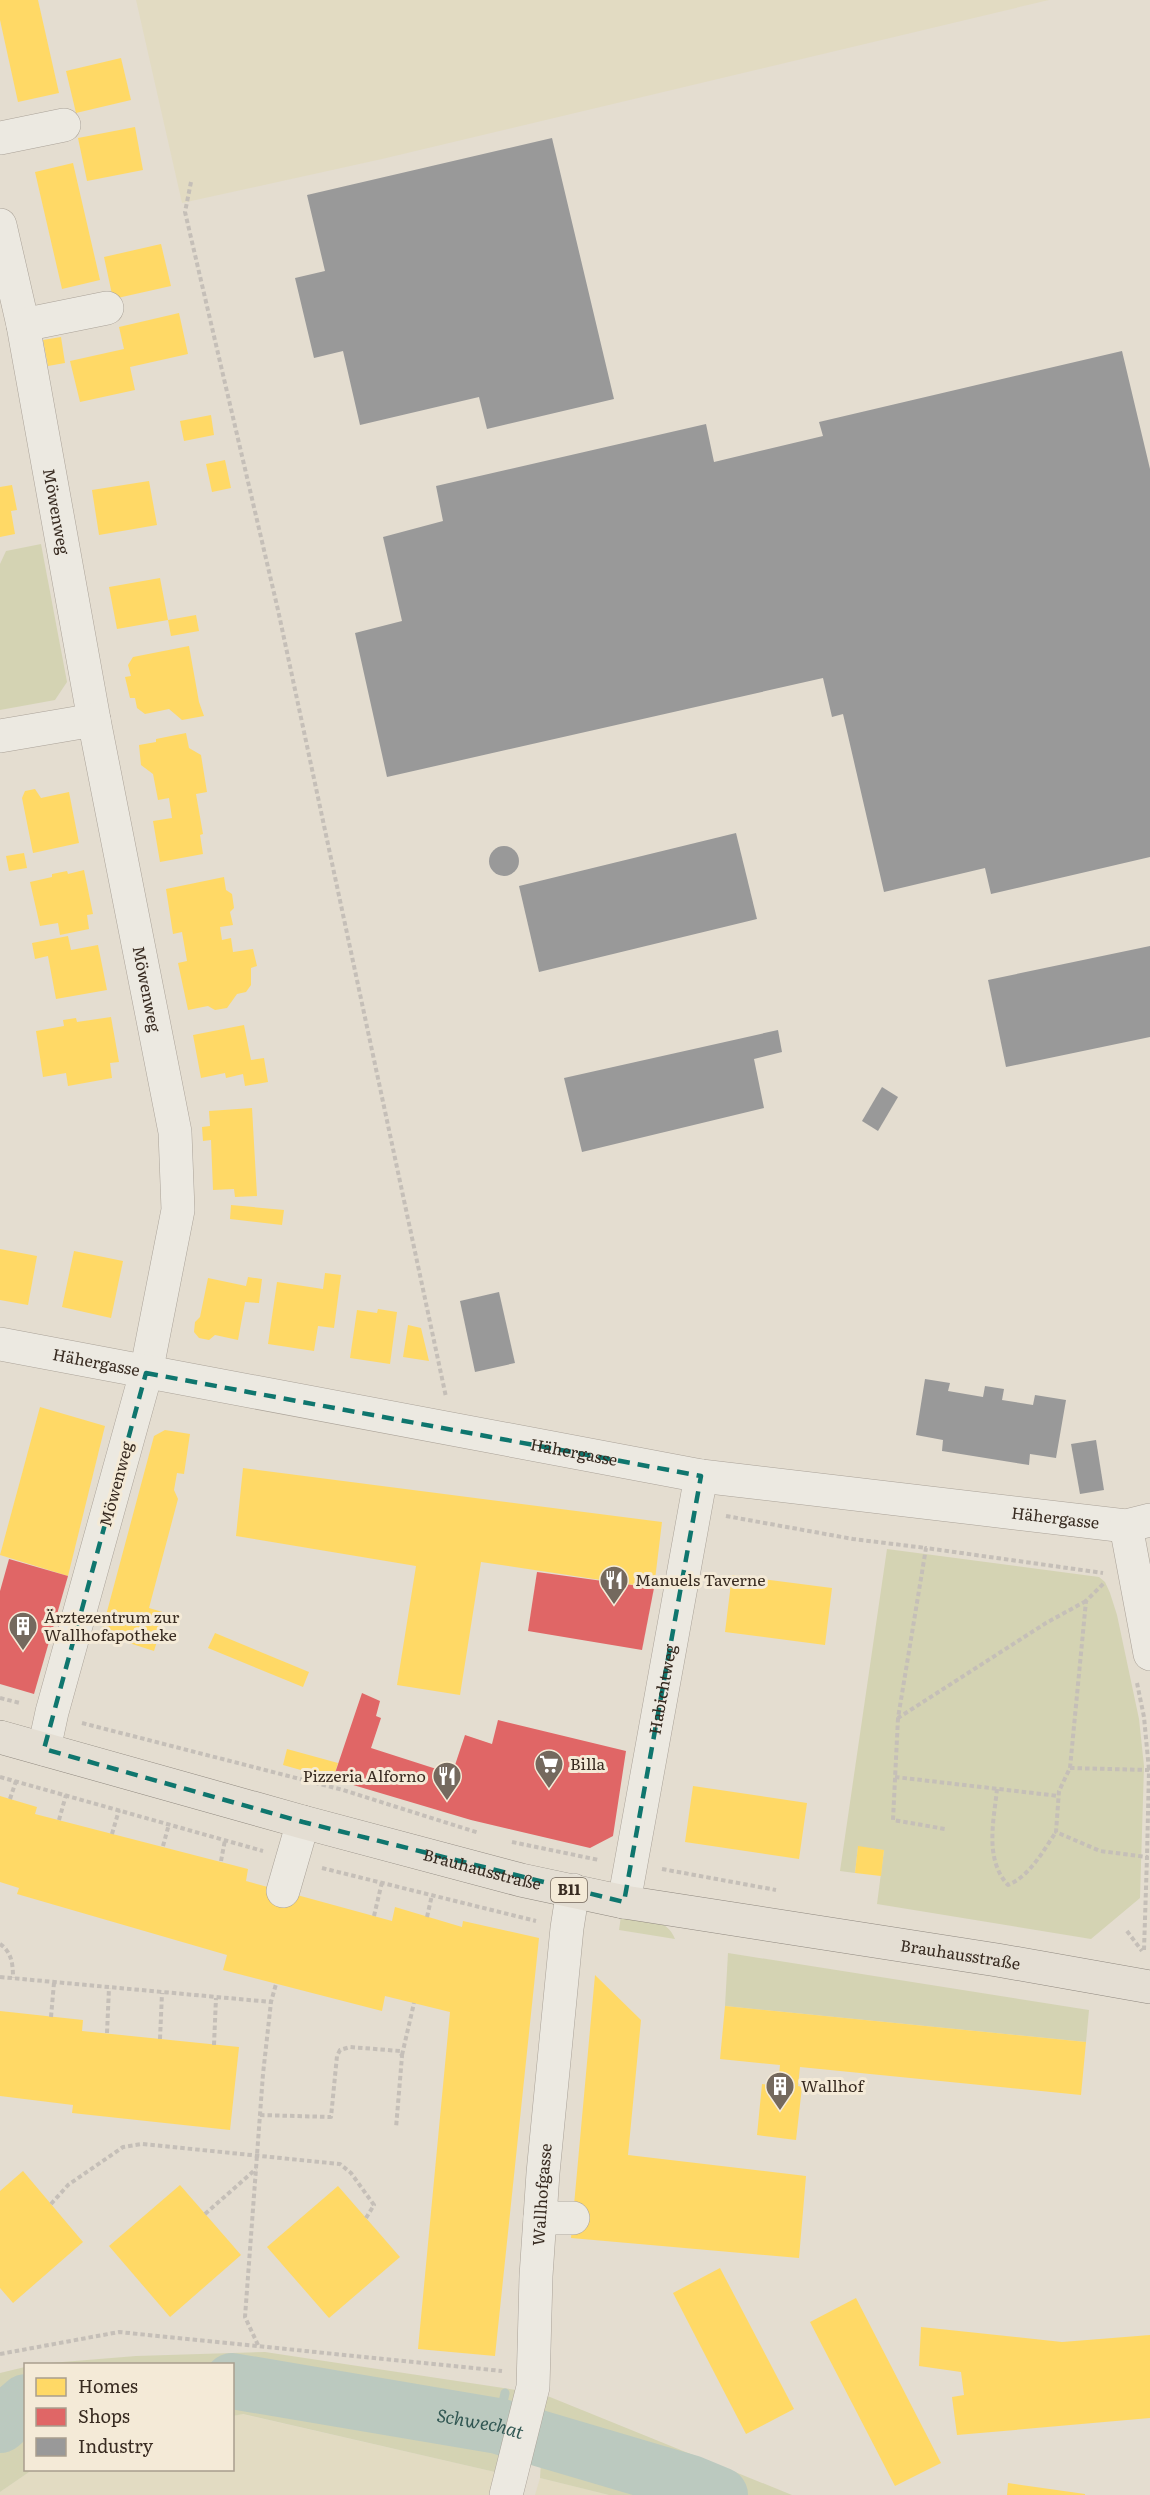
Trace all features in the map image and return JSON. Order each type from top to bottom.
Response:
[{"type":"main road","name":"Brauhausstraße","points":[[0,1737],[521,1880],[624,1902],[997,1960],[1150,1987]]},
{"type":"street","points":[[0,138],[64,124]]},
{"type":"street","name":"Möwenweg","points":[[0,225],[23,325],[94,720],[175,1132],[178,1210],[146,1373],[52,1712],[44,1749]]},
{"type":"street","points":[[23,325],[107,308]]},
{"type":"street","points":[[0,736],[94,720]]},
{"type":"street","name":"Hähergasse","points":[[0,1344],[700,1476],[1138,1523]]},
{"type":"street","name":"Habichtweg","points":[[624,1902],[700,1476]]},
{"type":"street","points":[[1138,1523],[1143,1663]]},
{"type":"street","points":[[283,1891],[303,1822]]},
{"type":"street","name":"Wallhofgasse","points":[[508,2487],[533,2380],[540,2218],[567,1928],[573,1890]]},
{"type":"street","points":[[540,2218],[573,2218]]},
{"type":"path","points":[[191,182],[185,212],[278,610],[453,1430]]},
{"type":"path","points":[[725,1516],[853,1539],[1109,1576],[1086,1601],[1046,1623],[897,1718]]},
{"type":"path","points":[[926,1548],[897,1718],[893,1820],[945,1829]]},
{"type":"path","points":[[997,1789],[992,1844],[999,1870],[1008,1885],[1019,1881],[1056,1832],[1059,1791],[1070,1768],[1086,1601]]},
{"type":"path","points":[[1127,1931],[1143,1950],[1149,1770],[1144,1717],[1143,1663]]},
{"type":"path","points":[[0,1698],[69,1719],[344,1790],[488,1835]]},
{"type":"path","points":[[1070,1768],[1149,1770]]},
{"type":"path","points":[[895,1777],[1059,1796]]},
{"type":"path","points":[[10,1799],[16,1781]]},
{"type":"path","points":[[59,1820],[66,1795]]},
{"type":"path","points":[[112,1834],[119,1810]]},
{"type":"path","points":[[163,1846],[169,1824]]},
{"type":"path","points":[[1056,1832],[1100,1851],[1147,1857]]},
{"type":"path","points":[[221,1861],[225,1840]]},
{"type":"path","points":[[509,1841],[630,1869],[657,1868],[785,1892]]},
{"type":"path","points":[[374,1916],[382,1881]]},
{"type":"path","points":[[427,1917],[432,1895]]},
{"type":"path","points":[[0,1944],[6,1947],[10,1956],[13,1978]]},
{"type":"path","points":[[0,1977],[271,2002]]},
{"type":"path","points":[[51,2017],[54,1983]]},
{"type":"path","points":[[258,2345],[245,2318],[260,2115],[271,2002],[276,1984]]},
{"type":"path","points":[[106,2033],[109,1988]]},
{"type":"path","points":[[160,2039],[162,1993]]},
{"type":"path","points":[[213,2045],[216,1998]]},
{"type":"path","points":[[396,2128],[402,2056],[414,2003]]},
{"type":"path","points":[[260,2115],[331,2117],[337,2056],[345,2047],[400,2051],[402,2056]]},
{"type":"path","points":[[51,2204],[68,2185],[123,2147],[142,2144],[340,2164],[351,2173],[374,2205],[366,2218]]},
{"type":"path","points":[[205,2214],[257,2169]]},
{"type":"path","points":[[0,2354],[119,2332],[258,2345],[533,2380]]},
{"type":"highlighted area","points":[[146,1373],[701,1476],[624,1902],[303,1822],[44,1749]]},
{"type":"shaded area","points":[[136,0],[1049,0],[382,159],[182,203]]},
{"type":"shaded area","points":[[242,2414],[495,2472],[490,2495],[0,2495],[0,2492],[31,2471],[234,2471],[234,2416]]},
{"type":"shaded area","points":[[540,2478],[609,2495],[535,2495]]},
{"type":"green space","points":[[41,544],[67,682],[55,700],[0,710],[0,564],[6,551]]},
{"type":"green space","points":[[887,1549],[1099,1577],[1105,1582],[1117,1615],[1139,1719],[1144,1766],[1140,1898],[1091,1939],[877,1904],[884,1850],[858,1847],[855,1873],[840,1871]]},
{"type":"green space","points":[[621,1916],[660,1923],[671,1932],[675,1939],[619,1930]]},
{"type":"green space","points":[[728,1953],[1089,2010],[1086,2042],[725,2006]]},
{"type":"green space","points":[[265,2352],[516,2390],[495,2472],[243,2414],[234,2416],[234,2363],[50,2363],[136,2356]]},
{"type":"green space","points":[[24,2367],[24,2471],[31,2471],[0,2492],[0,2373]]},
{"type":"green space","points":[[545,2395],[792,2495],[609,2495],[540,2478]]},
{"type":"building: Homes","points":[[0,0],[38,0],[59,93],[18,102],[0,20]]},
{"type":"building: Homes","points":[[121,58],[131,100],[76,113],[66,71]]},
{"type":"building: Homes","points":[[135,127],[143,170],[87,181],[78,138]]},
{"type":"building: Homes","points":[[73,163],[100,280],[62,289],[35,172]]},
{"type":"building: Homes","points":[[161,244],[171,286],[113,299],[104,257]]},
{"type":"building: Homes","points":[[179,313],[188,354],[130,367],[135,390],[80,402],[70,361],[124,349],[119,327]]},
{"type":"building: Homes","points":[[61,337],[65,363],[48,366],[43,340]]},
{"type":"building: Homes","points":[[211,415],[214,435],[184,441],[180,421]]},
{"type":"building: Homes","points":[[225,460],[231,488],[212,492],[206,464]]},
{"type":"building: Homes","points":[[149,481],[157,525],[99,535],[92,490]]},
{"type":"building: Homes","points":[[12,485],[17,510],[11,511],[15,534],[0,537],[0,487]]},
{"type":"building: Homes","points":[[160,578],[168,620],[117,629],[109,587]]},
{"type":"building: Homes","points":[[196,615],[199,631],[171,636],[168,620]]},
{"type":"building: Homes","points":[[189,646],[199,702],[204,716],[182,720],[169,709],[145,714],[137,708],[135,698],[130,698],[125,677],[131,676],[128,665],[133,657]]},
{"type":"building: Homes","points":[[186,733],[189,748],[201,755],[207,792],[196,794],[203,834],[200,835],[203,854],[160,862],[153,821],[172,818],[169,798],[158,800],[153,774],[141,765],[139,745]]},
{"type":"building: Homes","points":[[35,789],[41,798],[69,792],[79,843],[33,853],[22,798],[25,791]]},
{"type":"building: Homes","points":[[24,853],[27,868],[9,871],[6,856]]},
{"type":"building: Homes","points":[[84,870],[93,914],[87,915],[89,929],[60,935],[58,923],[40,926],[30,882],[52,877],[52,874],[67,871],[68,874]]},
{"type":"building: Homes","points":[[224,877],[226,890],[232,894],[234,908],[230,912],[233,925],[220,927],[222,940],[231,938],[233,952],[253,949],[257,966],[251,968],[251,985],[246,992],[237,994],[227,1008],[215,1010],[208,1006],[188,1010],[178,963],[187,961],[182,932],[173,934],[166,889]]},
{"type":"building: Homes","points":[[68,936],[71,950],[98,945],[107,990],[56,999],[48,956],[35,959],[32,943]]},
{"type":"building: Homes","points":[[111,1017],[119,1062],[110,1063],[112,1078],[68,1086],[66,1073],[43,1077],[36,1031],[64,1026],[63,1020],[76,1018],[77,1022]]},
{"type":"building: Homes","points":[[244,1025],[251,1060],[264,1058],[268,1082],[245,1086],[243,1074],[226,1078],[225,1073],[201,1078],[193,1035]]},
{"type":"building: Homes","points":[[252,1108],[257,1196],[235,1197],[234,1189],[213,1190],[211,1140],[203,1141],[202,1127],[210,1126],[209,1111]]},
{"type":"building: Homes","points":[[231,1205],[284,1210],[282,1225],[230,1219]]},
{"type":"building: Homes","points":[[0,1249],[37,1256],[28,1305],[0,1300]]},
{"type":"building: Homes","points":[[74,1251],[123,1261],[111,1318],[62,1307]]},
{"type":"building: Homes","points":[[325,1273],[341,1275],[334,1328],[318,1326],[314,1351],[268,1344],[277,1282],[323,1289]]},
{"type":"building: Homes","points":[[248,1277],[262,1279],[259,1303],[245,1302],[238,1340],[215,1335],[209,1340],[199,1338],[194,1332],[195,1322],[200,1317],[208,1278],[246,1286]]},
{"type":"building: Homes","points":[[378,1309],[397,1312],[390,1364],[350,1358],[357,1310],[377,1313]]},
{"type":"building: Homes","points":[[408,1325],[421,1328],[429,1361],[403,1357]]},
{"type":"building: Homes","points":[[40,1407],[105,1426],[68,1576],[0,1555]]},
{"type":"building: Homes","points":[[165,1430],[190,1434],[184,1474],[177,1473],[174,1490],[178,1499],[149,1608],[166,1613],[154,1651],[101,1634],[154,1436]]},
{"type":"building: Homes","points":[[243,1468],[662,1522],[654,1588],[481,1562],[460,1695],[397,1685],[416,1566],[236,1536]]},
{"type":"building: Homes","points":[[732,1575],[832,1588],[825,1645],[725,1632]]},
{"type":"building: Homes","points":[[215,1633],[309,1672],[303,1687],[208,1648]]},
{"type":"building: Homes","points":[[287,1749],[338,1763],[333,1779],[283,1765]]},
{"type":"building: Homes","points":[[693,1786],[807,1803],[799,1859],[685,1842]]},
{"type":"building: Homes","points":[[0,1796],[37,1807],[35,1814],[248,1869],[246,1881],[392,1921],[395,1907],[462,1927],[463,1921],[539,1938],[495,2356],[418,2349],[450,2012],[385,1996],[382,2011],[223,1970],[227,1955],[17,1894],[19,1888],[0,1882]]},
{"type":"building: Homes","points":[[858,1846],[884,1850],[881,1876],[855,1873]]},
{"type":"building: Homes","points":[[595,1975],[641,2020],[628,2155],[806,2176],[799,2258],[571,2238]]},
{"type":"building: Homes","points":[[725,2006],[1086,2042],[1081,2095],[800,2067],[798,2086],[802,2087],[796,2140],[757,2135],[762,2084],[778,2086],[780,2065],[720,2059]]},
{"type":"building: Homes","points":[[0,2011],[83,2020],[82,2031],[239,2047],[230,2130],[72,2113],[73,2105],[0,2096]]},
{"type":"building: Homes","points":[[23,2171],[83,2242],[13,2303],[0,2288],[0,2191]]},
{"type":"building: Homes","points":[[180,2185],[241,2255],[170,2317],[109,2246]]},
{"type":"building: Homes","points":[[338,2186],[400,2257],[329,2318],[267,2247]]},
{"type":"building: Homes","points":[[720,2268],[794,2409],[746,2434],[673,2293]]},
{"type":"building: Homes","points":[[856,2298],[941,2463],[895,2486],[810,2322]]},
{"type":"building: Homes","points":[[921,2327],[1062,2342],[1150,2335],[1150,2418],[957,2435],[952,2397],[964,2395],[961,2372],[919,2366]]},
{"type":"building: Homes","points":[[1008,2483],[1085,2494],[1085,2495],[1007,2495]]},
{"type":"building: Shops","name":"Ärztezentrum zur Wallhofapotheke","points":[[9,1559],[68,1576],[34,1694],[0,1684],[0,1591]]},
{"type":"building: Shops","points":[[537,1572],[654,1588],[642,1650],[528,1631]]},
{"type":"building: Shops","name":"Billa","points":[[362,1693],[380,1701],[376,1716],[381,1718],[371,1748],[452,1774],[465,1735],[492,1744],[498,1720],[626,1751],[613,1836],[590,1848],[471,1820],[333,1779]]},
{"type":"building: Industry","points":[[552,138],[614,399],[487,429],[479,397],[360,425],[343,351],[314,358],[295,278],[325,271],[307,195]]},
{"type":"building: Industry","points":[[1122,351],[1150,469],[1150,857],[991,894],[985,868],[884,892],[843,714],[832,717],[823,678],[387,777],[355,633],[402,621],[383,537],[443,521],[436,486],[706,424],[714,462],[823,436],[819,422]]},
{"type":"building: Industry","points":[[736,833],[757,919],[539,972],[519,886]]},
{"type":"building: Industry","points":[[504,846],[515,850],[519,861],[515,872],[504,876],[493,872],[489,861],[493,850]]},
{"type":"building: Industry","points":[[1150,946],[1150,1037],[1006,1067],[988,980]]},
{"type":"building: Industry","points":[[778,1030],[782,1052],[754,1059],[764,1108],[582,1152],[564,1078]]},
{"type":"building: Industry","points":[[882,1087],[898,1097],[878,1131],[862,1121]]},
{"type":"building: Industry","points":[[499,1292],[515,1363],[475,1372],[460,1301]]},
{"type":"building: Industry","points":[[925,1379],[950,1383],[948,1391],[983,1397],[985,1386],[1004,1389],[1002,1400],[1033,1405],[1035,1395],[1066,1400],[1056,1458],[1030,1454],[1029,1465],[942,1451],[943,1440],[916,1435]]},
{"type":"building: Industry","points":[[1096,1440],[1104,1490],[1080,1494],[1071,1444]]},
{"type":"waterway","name":"Schwechat","points":[[234,2381],[498,2426],[691,2483],[720,2495]]},
{"type":"waterway","points":[[498,2426],[505,2393]]},
{"type":"waterway","name":"Schwechat","points":[[0,2425],[24,2404]]},
{"type":"place","name":"Manuels Taverne","points":[[614,1606]]},
{"type":"place","name":"Ärztezentrum zur Wallhofapotheke","points":[[23,1652]]},
{"type":"place","name":"Billa","points":[[549,1790]]},
{"type":"place","name":"Pizzeria Alforno","points":[[447,1802]]},
{"type":"place","name":"Wallhof","points":[[780,2112]]}]
